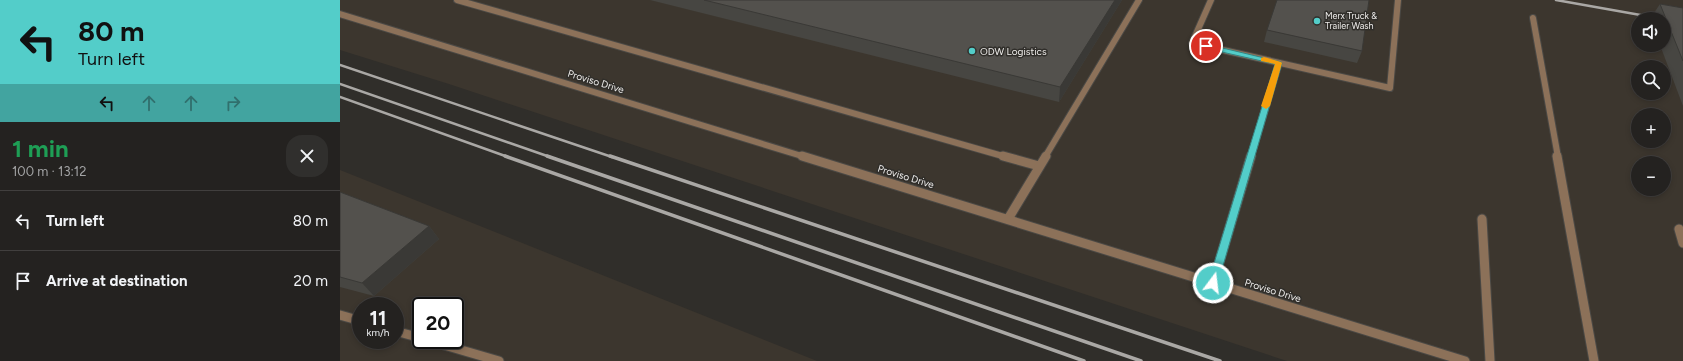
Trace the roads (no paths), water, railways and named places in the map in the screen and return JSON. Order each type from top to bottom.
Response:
[{"type":"street","points":[[456,0],[1039,166]]},
{"type":"street","points":[[1008,219],[1139,0]]},
{"type":"street","points":[[1211,0],[1192,43],[1390,88],[1398,0]]},
{"type":"street","name":"Proviso Drive","points":[[340,14],[1465,361]]},
{"type":"street","points":[[1533,18],[1594,361]]},
{"type":"street","points":[[1213,283],[1279,63]]},
{"type":"street","points":[[1482,219],[1490,361]]},
{"type":"street","points":[[1679,230],[1683,243]]},
{"type":"street","points":[[340,315],[352,318]]},
{"type":"street","points":[[458,349],[500,361]]},
{"type":"railway","points":[[1556,0],[1631,13]]},
{"type":"railway","points":[[340,65],[612,157]]},
{"type":"railway","points":[[340,84],[550,157]]},
{"type":"railway","points":[[340,97],[508,157]]},
{"type":"railway","points":[[505,156],[1084,361]]},
{"type":"railway","points":[[547,156],[1141,361]]},
{"type":"railway","points":[[610,156],[1220,361]]},
{"type":"place","name":"Merx Truck & Trailer Wash","points":[[1317,21]]},
{"type":"place","name":"ODW Logistics","points":[[972,51]]}]
